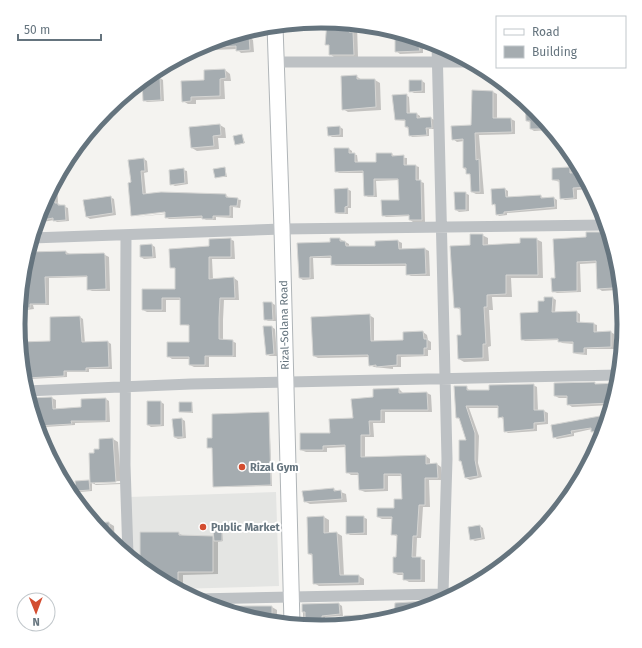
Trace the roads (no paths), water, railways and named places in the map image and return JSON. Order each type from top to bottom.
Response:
[{"type":"main road","name":"Rizal-Solana Road","points":[[275,32],[282,229],[292,618]]},
{"type":"street","points":[[437,52],[440,228],[447,459],[443,593]]},
{"type":"street","points":[[276,62],[458,62]]},
{"type":"street","points":[[38,238],[126,236],[282,229],[599,225]]},
{"type":"street","points":[[126,236],[125,386],[128,549]]},
{"type":"street","points":[[33,391],[125,386],[612,375]]},
{"type":"street","points":[[213,599],[434,597]]},
{"type":"place","name":"Rizal Gym","points":[[242,467]]},
{"type":"place","name":"Public Market","points":[[203,527]]}]
